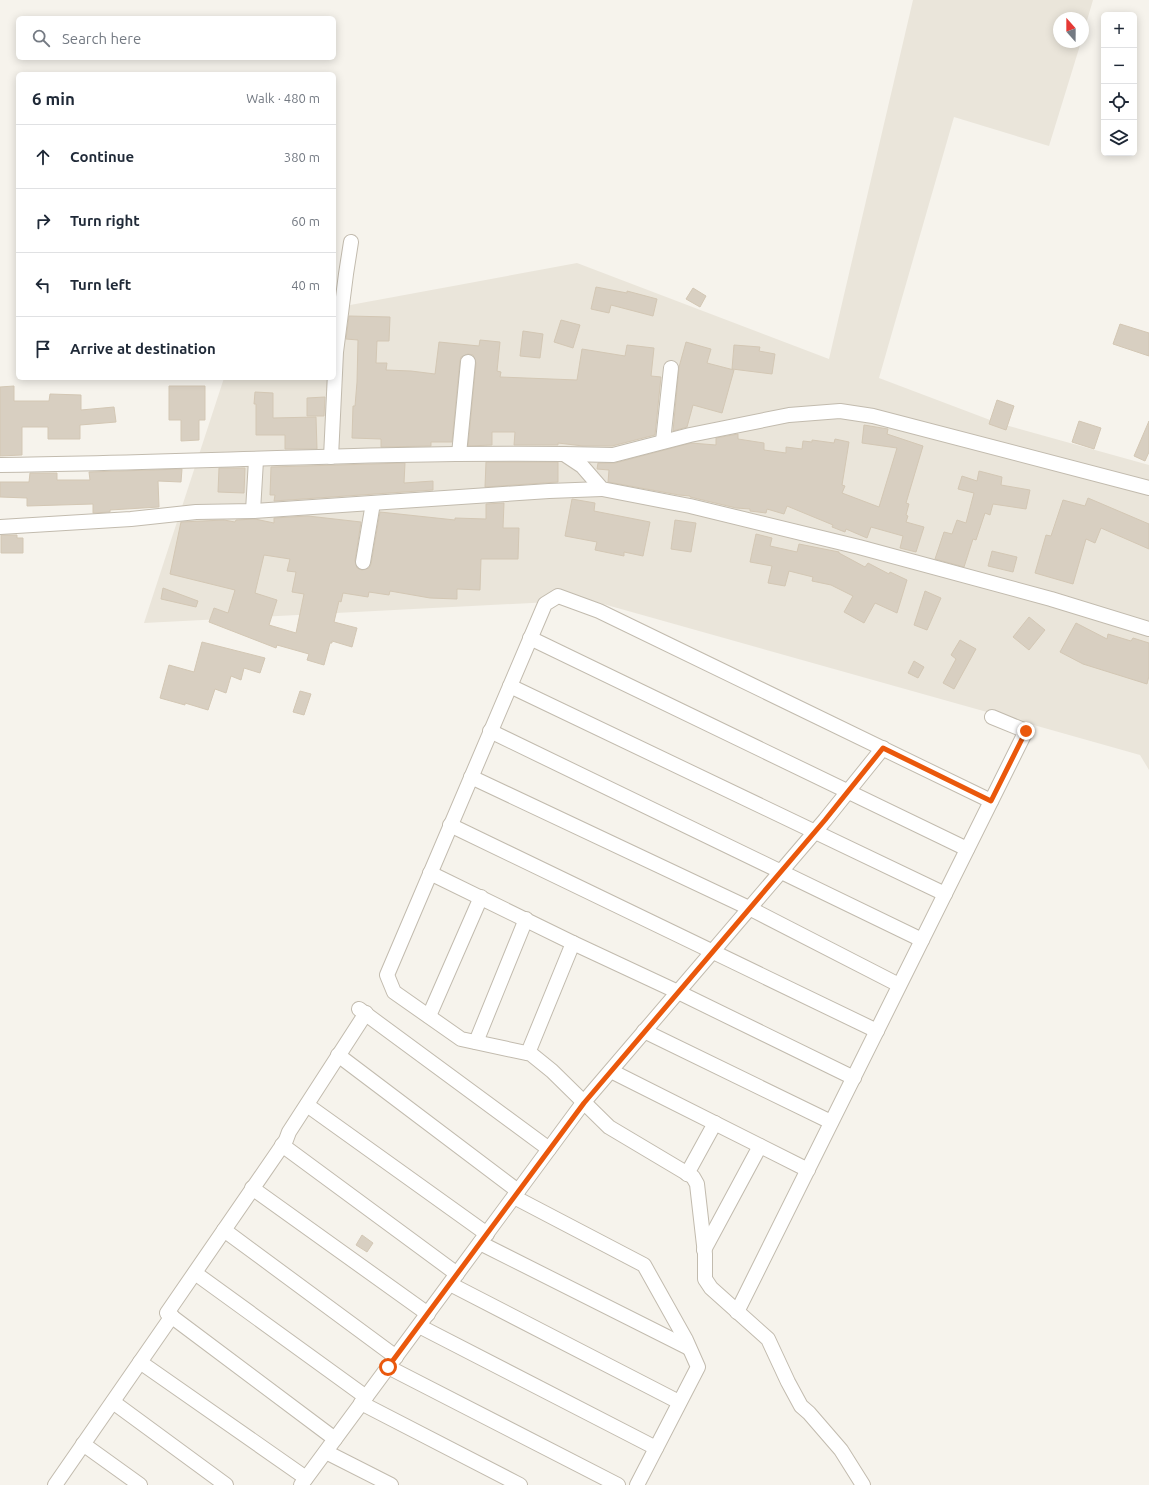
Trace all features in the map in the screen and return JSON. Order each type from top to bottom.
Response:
[{"type":"street","points":[[336,352],[351,242]]},
{"type":"street","points":[[459,454],[468,362]]},
{"type":"street","points":[[663,441],[671,368]]},
{"type":"street","points":[[331,457],[335,380]]},
{"type":"street","points":[[0,465],[459,454],[613,455],[663,441],[789,415],[823,412],[855,412],[1149,488]]},
{"type":"street","points":[[564,454],[582,466],[602,489]]},
{"type":"street","points":[[253,511],[256,460]]},
{"type":"street","points":[[0,527],[131,519],[196,512],[253,511],[549,491],[602,489],[690,506],[859,546],[1051,599],[1149,629]]},
{"type":"street","points":[[363,562],[373,503]]},
{"type":"street","points":[[862,1485],[840,1450],[809,1413],[801,1406],[768,1339],[711,1288],[705,1279],[704,1250],[697,1184],[693,1177],[609,1127],[552,1071],[531,1054],[461,1039],[394,992],[387,975],[545,604],[558,596],[598,611],[991,801]]},
{"type":"street","points":[[530,638],[967,850]]},
{"type":"street","points":[[510,686],[945,894]]},
{"type":"street","points":[[737,1312],[1026,731],[992,717]]},
{"type":"street","points":[[490,731],[922,940]]},
{"type":"street","points":[[140,1362],[304,1482],[584,1103],[750,908],[883,748]]},
{"type":"street","points":[[471,777],[750,908],[900,985]]},
{"type":"street","points":[[450,825],[877,1031]]},
{"type":"street","points":[[430,873],[854,1078]]},
{"type":"street","points":[[429,1016],[481,897]]},
{"type":"street","points":[[476,1042],[526,920]]},
{"type":"street","points":[[528,1053],[573,943]]},
{"type":"street","points":[[335,1439],[167,1313],[282,1145],[306,1104],[338,1055],[362,1011],[549,1149]]},
{"type":"street","points":[[644,1031],[831,1122]]},
{"type":"street","points":[[338,1055],[516,1194],[644,1265],[698,1367],[637,1485]]},
{"type":"street","points":[[611,1071],[808,1170]]},
{"type":"street","points":[[306,1104],[483,1238],[689,1348]]},
{"type":"street","points":[[687,1174],[715,1123]]},
{"type":"street","points":[[282,1145],[453,1279],[679,1402]]},
{"type":"street","points":[[704,1250],[760,1146]]},
{"type":"street","points":[[252,1188],[428,1314]]},
{"type":"street","points":[[224,1230],[392,1362],[618,1485]]},
{"type":"street","points":[[195,1273],[364,1400],[520,1485]]},
{"type":"street","points":[[55,1485],[172,1316]]},
{"type":"street","points":[[419,1326],[656,1448]]},
{"type":"street","points":[[113,1402],[226,1485]]},
{"type":"street","points":[[83,1444],[140,1485]]},
{"type":"street","points":[[326,1452],[391,1485]]},
{"type":"shaded area","points":[[913,0],[1093,0],[1089,14],[1089,12],[1053,12],[1053,48],[1079,48],[1049,146],[954,117],[879,378],[998,423],[1149,465],[1149,770],[1140,755],[589,600],[144,623],[223,380],[336,380],[336,308],[577,263],[829,359]]},
{"type":"building","points":[[596,287],[627,293],[627,291],[657,299],[653,316],[611,305],[609,313],[591,309]]},
{"type":"building","points":[[693,288],[706,296],[700,307],[686,299]]},
{"type":"building","points":[[349,316],[390,317],[389,341],[377,341],[376,363],[387,363],[386,370],[435,374],[439,342],[479,346],[480,340],[500,342],[497,371],[501,372],[500,377],[577,380],[582,349],[625,356],[627,345],[654,348],[651,376],[661,377],[655,435],[612,446],[583,446],[558,443],[558,445],[514,445],[515,432],[492,432],[492,445],[468,446],[476,363],[473,355],[468,354],[461,357],[460,361],[452,442],[431,442],[431,446],[381,447],[381,439],[352,438],[353,406],[355,406],[357,382],[358,340],[346,339]]},
{"type":"building","points":[[561,320],[580,325],[573,348],[554,342]]},
{"type":"building","points":[[1120,324],[1149,333],[1149,356],[1113,344]]},
{"type":"building","points":[[523,331],[543,334],[540,358],[520,356]]},
{"type":"building","points":[[686,342],[711,349],[707,363],[734,370],[722,413],[693,405],[687,427],[673,431],[679,367]]},
{"type":"building","points":[[734,345],[760,347],[759,351],[775,354],[772,374],[732,369]]},
{"type":"building","points":[[14,386],[14,401],[49,401],[50,394],[81,395],[81,410],[114,407],[116,422],[80,425],[80,439],[48,439],[48,427],[22,427],[22,455],[0,456],[0,387]]},
{"type":"building","points":[[169,386],[205,386],[205,420],[199,420],[199,440],[181,441],[181,420],[169,420]]},
{"type":"building","points":[[255,392],[273,393],[273,418],[316,417],[317,449],[285,449],[285,435],[256,435],[256,404],[254,404]]},
{"type":"building","points":[[325,397],[324,416],[307,416],[307,398]]},
{"type":"building","points":[[997,400],[1014,406],[1006,430],[989,424]]},
{"type":"building","points":[[1079,421],[1101,428],[1094,449],[1072,442]]},
{"type":"building","points":[[1149,421],[1149,452],[1145,461],[1134,456]]},
{"type":"building","points":[[864,425],[888,429],[887,434],[923,446],[906,503],[909,504],[906,522],[924,527],[916,552],[900,548],[903,536],[871,527],[867,538],[846,529],[845,532],[832,527],[833,525],[787,506],[784,514],[767,509],[766,513],[750,511],[750,509],[736,508],[690,496],[608,482],[609,470],[597,469],[598,463],[615,463],[691,443],[716,445],[716,438],[738,434],[738,439],[764,443],[764,450],[786,453],[786,447],[802,449],[803,441],[812,442],[812,440],[834,443],[835,439],[849,442],[842,485],[845,486],[842,493],[879,507],[897,448],[862,443]]},
{"type":"building","points":[[486,462],[558,462],[558,482],[485,487]]},
{"type":"building","points":[[405,463],[404,483],[433,481],[433,490],[274,501],[275,495],[270,495],[271,467]]},
{"type":"building","points":[[219,468],[245,468],[244,493],[218,492]]},
{"type":"building","points":[[182,469],[181,482],[158,481],[159,507],[110,510],[110,512],[93,513],[93,504],[27,506],[27,498],[0,497],[0,482],[29,482],[30,473],[57,473],[57,480],[90,480],[89,472]]},
{"type":"building","points":[[979,471],[1002,477],[1001,485],[1030,490],[1026,509],[993,504],[990,515],[985,513],[976,540],[973,539],[964,567],[935,559],[944,532],[952,534],[957,520],[966,523],[974,493],[958,489],[962,476],[977,481]]},
{"type":"building","points":[[1088,498],[1149,524],[1149,549],[1101,528],[1095,543],[1086,539],[1073,584],[1035,573],[1046,535],[1051,536],[1063,500],[1085,506]]},
{"type":"building","points":[[572,499],[595,503],[594,511],[650,522],[643,556],[624,552],[624,556],[595,550],[597,542],[565,536]]},
{"type":"building","points":[[504,503],[503,528],[519,528],[518,559],[481,559],[480,590],[457,589],[457,599],[430,598],[390,591],[389,595],[369,592],[368,597],[343,593],[341,602],[339,601],[334,622],[357,628],[352,647],[332,641],[332,643],[330,643],[324,665],[307,660],[309,654],[277,645],[276,648],[209,622],[214,608],[228,613],[235,590],[170,574],[181,522],[224,520],[235,522],[236,520],[255,519],[274,523],[274,518],[308,516],[361,522],[355,561],[357,568],[362,570],[369,568],[371,564],[380,512],[455,520],[455,518],[486,519],[486,504]],"holes":[[[264,555],[290,559],[287,571],[296,572],[292,592],[304,594],[296,633],[269,625],[277,600],[255,593]]]},
{"type":"building","points":[[675,520],[696,523],[691,552],[671,549]]},
{"type":"building","points":[[756,534],[772,538],[770,546],[797,552],[799,544],[839,552],[865,567],[868,563],[889,574],[890,572],[907,580],[897,613],[875,603],[864,623],[844,612],[853,596],[831,585],[812,581],[813,577],[789,571],[785,586],[768,583],[772,566],[750,562]]},
{"type":"building","points":[[1,535],[17,535],[17,538],[23,538],[23,553],[1,553]]},
{"type":"building","points":[[992,551],[1017,557],[1013,572],[988,566]]},
{"type":"building","points":[[163,588],[198,601],[196,607],[161,599]]},
{"type":"building","points":[[925,591],[941,598],[927,630],[914,625]]},
{"type":"building","points":[[1029,617],[1045,630],[1029,650],[1013,637]]},
{"type":"building","points":[[1076,623],[1107,639],[1108,634],[1131,641],[1133,638],[1149,643],[1149,676],[1147,684],[1083,664],[1060,652]]},
{"type":"building","points":[[960,640],[976,649],[954,689],[943,683],[956,659],[951,655]]},
{"type":"building","points":[[202,642],[265,658],[260,673],[244,668],[241,680],[231,676],[226,693],[215,689],[208,710],[185,703],[185,705],[160,698],[169,665],[194,672]]},
{"type":"building","points":[[914,661],[924,667],[918,678],[908,673]]},
{"type":"building","points":[[300,691],[311,694],[304,715],[293,712]]},
{"type":"building","points":[[362,1235],[373,1243],[367,1252],[356,1245]]},
{"type":"route","points":[[388,1367],[584,1103],[825,820],[883,748],[991,801],[1026,731]]}]
